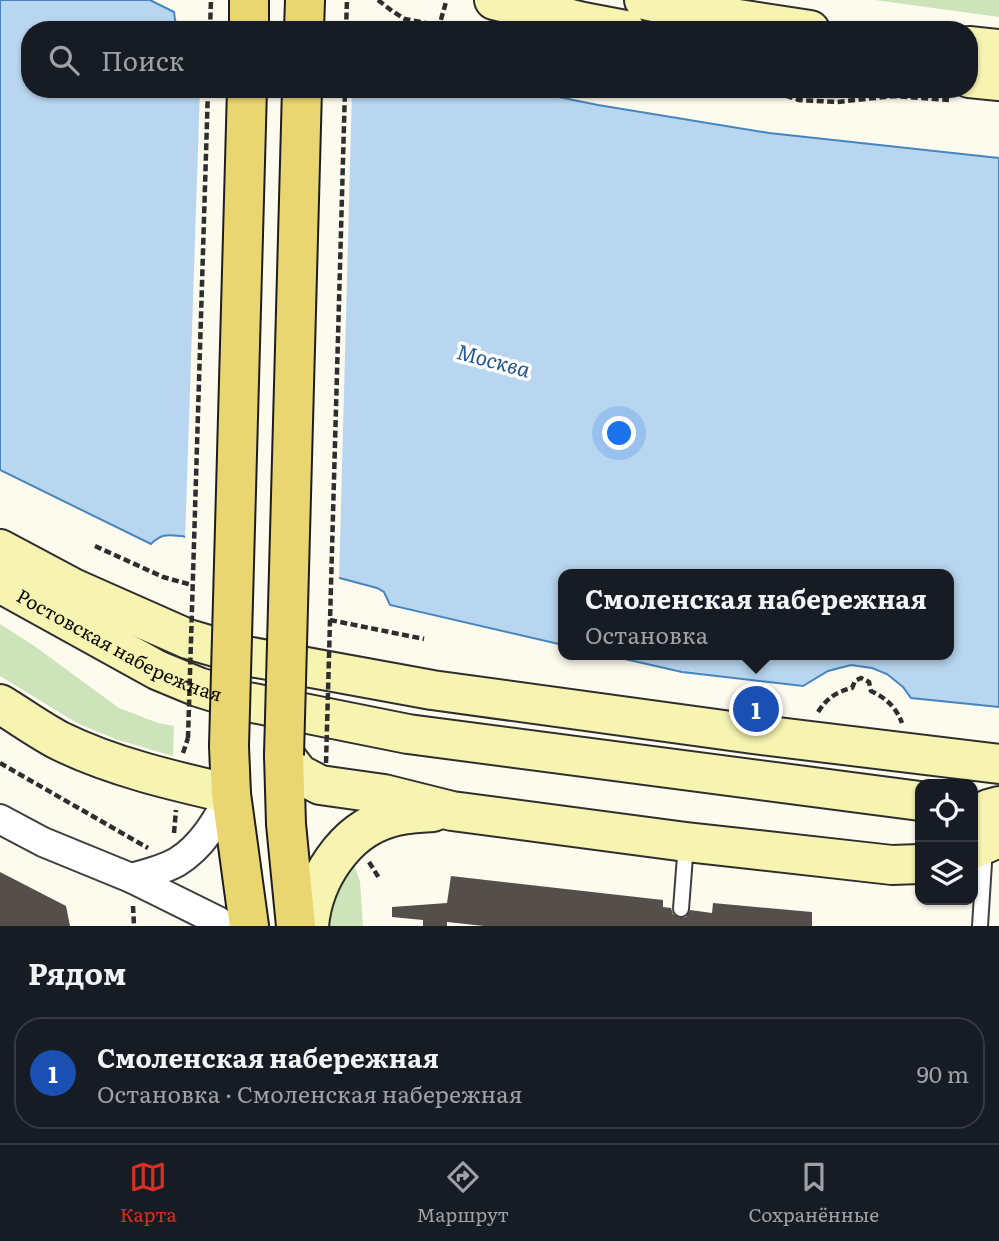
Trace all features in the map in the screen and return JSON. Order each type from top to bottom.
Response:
[{"type":"main road","points":[[249,21],[250,0]]},
{"type":"main road","points":[[304,21],[305,0]]},
{"type":"main road","points":[[494,0],[579,21]]},
{"type":"main road","points":[[644,0],[751,21]]},
{"type":"main road","points":[[978,47],[999,49]]},
{"type":"main road","points":[[978,86],[999,81]]},
{"type":"main road","points":[[247,98],[229,746],[231,794],[249,926]]},
{"type":"main road","points":[[296,926],[286,824],[284,755],[302,98]]},
{"type":"main road","name":"Ростовская набережная","points":[[0,549],[75,589],[188,639],[246,656],[432,690],[999,764]]},
{"type":"main road","name":"Ростовская набережная","points":[[0,583],[157,670],[243,701],[408,734],[911,803]]},
{"type":"main road","points":[[0,704],[60,740],[107,760],[179,782],[231,794]]},
{"type":"main road","points":[[284,755],[299,774],[320,785],[384,794],[452,811],[687,842],[911,861]]},
{"type":"main road","points":[[309,926],[320,884],[334,859],[353,837],[390,817],[452,811]]},
{"type":"street","points":[[132,892],[182,859],[210,830],[231,794]]},
{"type":"street","points":[[0,818],[132,892],[218,920],[224,926]]},
{"type":"lane","points":[[980,926],[986,824]]},
{"type":"lane","points":[[681,909],[687,842]]},
{"type":"path","points":[[210,21],[211,0]]},
{"type":"path","points":[[346,21],[347,0]]},
{"type":"path","points":[[378,0],[392,12],[414,21]]},
{"type":"path","points":[[441,21],[446,2]]},
{"type":"path","points":[[188,738],[208,98]]},
{"type":"path","points":[[326,763],[345,98]]},
{"type":"path","points":[[793,98],[837,102],[875,98]]},
{"type":"path","points":[[95,546],[163,577],[192,584]]},
{"type":"path","points":[[330,620],[424,639]]},
{"type":"path","points":[[821,707],[830,697],[852,688],[855,681],[861,678],[869,681],[871,691],[881,695],[894,706],[899,716]]},
{"type":"path","points":[[0,763],[153,850]]},
{"type":"path","points":[[132,892],[134,926]]},
{"type":"green space","points":[[875,0],[999,0],[999,17]]},
{"type":"green space","points":[[0,624],[119,708],[158,723],[174,726],[173,756],[115,739],[77,723],[0,676]]},
{"type":"green space","points":[[353,862],[360,881],[363,926],[320,926],[325,896]]},
{"type":"water","name":"Москва","points":[[0,0],[150,0],[174,12],[176,21],[21,21],[21,98],[563,98],[769,133],[999,158],[999,707],[911,698],[903,687],[887,674],[872,668],[851,665],[828,671],[803,686],[682,672],[629,660],[954,660],[954,569],[558,569],[558,644],[390,605],[384,592],[377,588],[182,536],[162,536],[151,544],[0,470]]},
{"type":"pier","points":[[200,98],[352,98],[339,581],[185,540]]},
{"type":"building","points":[[0,872],[66,906],[70,926],[0,926]]},
{"type":"building","points":[[451,876],[663,900],[663,907],[671,908],[673,914],[680,918],[686,917],[690,910],[712,913],[713,903],[812,912],[812,926],[484,926],[447,922],[447,926],[423,926],[423,920],[392,917],[392,907],[447,903]]},
{"type":"place","name":"Смоленская набережная","points":[[756,709]]}]
